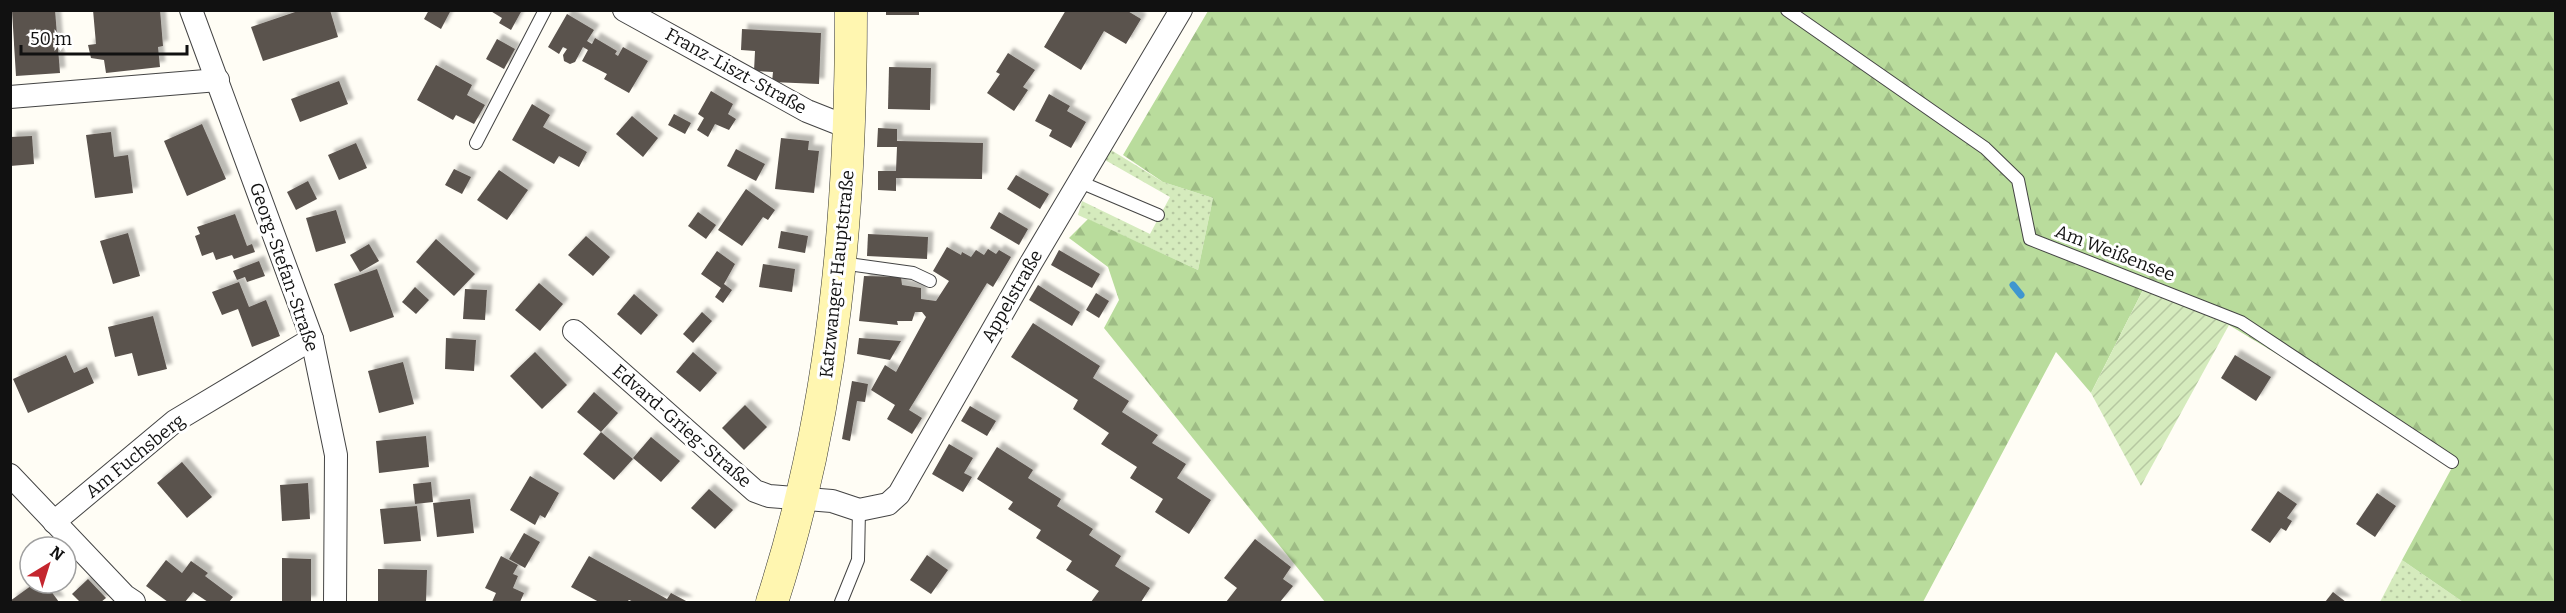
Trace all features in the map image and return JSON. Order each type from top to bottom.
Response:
[{"type":"main road","name":"Katzwanger Hauptstraße","points":[[772,603],[801,500],[829,366],[841,263],[850,128],[851,10]]},
{"type":"street","name":"Georg-Stefan-Straße","points":[[190,10],[218,80],[312,339],[336,455],[335,603]]},
{"type":"street","name":"Franz-Liszt-Straße","points":[[624,10],[807,111],[850,128]]},
{"type":"street","name":"Appelstraße","points":[[801,500],[832,501],[859,510],[888,504],[899,494],[1182,10]]},
{"type":"street","points":[[10,98],[218,80]]},
{"type":"street","name":"Edvard-Grieg-Straße","points":[[574,331],[755,490],[769,496],[801,500]]},
{"type":"street","name":"Am Fuchsberg","points":[[54,522],[175,421],[312,339]]},
{"type":"street","points":[[10,475],[124,596],[134,603]]},
{"type":"lane","points":[[476,143],[545,10]]},
{"type":"lane","name":"Am Weißensee","points":[[1787,10],[1985,148],[2018,180],[2030,239],[2241,322],[2452,462]]},
{"type":"lane","points":[[1080,182],[1158,215]]},
{"type":"lane","points":[[841,263],[913,273],[930,281]]},
{"type":"lane","points":[[841,603],[858,560],[859,510]]},
{"type":"green space","points":[[1208,11],[2555,11],[2555,602],[2463,602],[2402,560],[2455,462],[2229,325],[2144,288],[2091,393],[2056,352],[1923,602],[1325,602],[1104,328],[1119,300],[1108,267],[1069,238],[1088,219],[1198,270],[1213,198],[1163,182],[1123,155]]},
{"type":"green space","points":[[1111,150],[1163,182],[1213,198],[1198,270],[1078,215],[1082,201],[1150,234],[1170,197],[1105,160]]},
{"type":"green space","points":[[2144,288],[2229,325],[2141,486],[2091,393]]},
{"type":"green space","points":[[2402,560],[2463,602],[2380,602]]},
{"type":"building","points":[[55,10],[60,73],[16,76],[12,11]]},
{"type":"building","points":[[93,10],[160,10],[163,46],[158,47],[160,67],[106,73],[104,60],[91,58],[88,45],[96,44]]},
{"type":"building","points":[[301,10],[330,10],[338,37],[263,61],[251,27]]},
{"type":"building","points":[[429,10],[451,10],[441,29],[424,19]]},
{"type":"building","points":[[489,10],[522,10],[511,30],[499,23],[502,18]]},
{"type":"building","points":[[886,10],[919,10],[919,15],[886,15]]},
{"type":"building","points":[[1066,10],[1126,10],[1141,19],[1126,44],[1104,31],[1081,70],[1044,47]]},
{"type":"building","points":[[567,14],[594,30],[587,41],[592,44],[595,38],[617,51],[615,54],[618,56],[623,47],[648,61],[629,93],[604,79],[607,74],[582,61],[588,50],[583,47],[575,62],[570,64],[564,61],[563,55],[567,49],[563,47],[559,54],[548,47]]},
{"type":"building","points":[[742,29],[821,33],[819,84],[772,82],[773,72],[754,71],[755,51],[741,50]]},
{"type":"building","points":[[497,39],[515,49],[504,69],[486,59]]},
{"type":"building","points":[[1008,53],[1035,70],[1023,87],[1028,90],[1014,111],[987,93],[1000,74],[996,72]]},
{"type":"building","points":[[436,65],[472,85],[467,95],[485,105],[474,124],[456,115],[453,120],[417,100]]},
{"type":"building","points":[[889,67],[931,68],[930,110],[888,109]]},
{"type":"building","points":[[339,81],[348,104],[300,122],[291,99]]},
{"type":"building","points":[[711,91],[733,104],[728,114],[736,119],[729,130],[715,124],[708,137],[697,130],[704,118],[698,114]]},
{"type":"building","points":[[1049,94],[1070,106],[1067,111],[1086,122],[1071,148],[1049,136],[1052,130],[1035,121]]},
{"type":"building","points":[[532,104],[550,115],[543,127],[587,152],[579,167],[559,156],[554,164],[512,140]]},
{"type":"building","points":[[674,114],[691,123],[685,134],[668,125]]},
{"type":"building","points":[[632,116],[658,138],[643,157],[616,134]]},
{"type":"building","points":[[202,124],[226,179],[187,196],[164,141]]},
{"type":"building","points":[[878,128],[897,129],[897,141],[983,143],[982,179],[896,178],[896,191],[878,190],[878,171],[896,171],[897,147],[877,147]]},
{"type":"building","points":[[111,132],[114,157],[128,155],[133,193],[95,198],[86,135]]},
{"type":"building","points":[[32,136],[34,164],[10,166],[10,137]]},
{"type":"building","points":[[781,138],[809,141],[808,150],[819,151],[814,193],[775,189]]},
{"type":"building","points":[[356,143],[367,168],[339,180],[328,155]]},
{"type":"building","points":[[736,149],[765,164],[756,181],[727,166]]},
{"type":"building","points":[[454,169],[471,177],[462,194],[445,185]]},
{"type":"building","points":[[499,170],[528,190],[507,220],[477,200]]},
{"type":"building","points":[[1016,175],[1049,194],[1040,209],[1007,189]]},
{"type":"building","points":[[308,181],[317,199],[296,210],[287,192]]},
{"type":"building","points":[[746,189],[775,210],[768,220],[763,217],[742,246],[718,230]]},
{"type":"building","points":[[336,210],[346,243],[316,252],[306,218]]},
{"type":"building","points":[[698,212],[716,225],[706,239],[688,226]]},
{"type":"building","points":[[999,212],[1028,229],[1019,245],[990,228]]},
{"type":"building","points":[[235,214],[247,246],[252,244],[255,252],[234,259],[232,255],[216,260],[213,252],[202,256],[195,236],[200,234],[197,227]]},
{"type":"building","points":[[781,231],[808,236],[805,253],[778,248]]},
{"type":"building","points":[[128,233],[140,276],[113,284],[100,241]]},
{"type":"building","points":[[868,234],[928,237],[927,259],[867,256]]},
{"type":"building","points":[[586,236],[610,257],[593,276],[568,255]]},
{"type":"building","points":[[436,239],[475,274],[454,296],[416,262]]},
{"type":"building","points":[[369,244],[379,261],[360,272],[350,255]]},
{"type":"building","points":[[947,247],[961,255],[962,252],[971,257],[976,250],[984,255],[988,249],[996,254],[999,250],[1011,257],[993,287],[987,283],[909,410],[922,418],[912,434],[887,419],[895,405],[871,390],[885,365],[896,372],[926,317],[922,312],[915,312],[912,321],[897,321],[898,325],[859,321],[864,276],[901,277],[902,285],[921,288],[921,299],[936,301],[949,281],[933,271]]},
{"type":"building","points":[[1059,250],[1100,274],[1092,288],[1051,265]]},
{"type":"building","points":[[717,251],[735,264],[724,284],[732,290],[723,303],[715,297],[721,288],[701,274]]},
{"type":"building","points":[[259,261],[265,276],[247,282],[245,277],[237,280],[233,271]]},
{"type":"building","points":[[763,264],[795,269],[792,292],[759,287]]},
{"type":"building","points":[[377,269],[394,317],[350,332],[334,284]]},
{"type":"building","points":[[239,282],[249,307],[266,300],[280,336],[252,347],[238,309],[222,315],[212,292]]},
{"type":"building","points":[[539,283],[563,304],[540,331],[515,310]]},
{"type":"building","points":[[1038,285],[1080,312],[1072,326],[1029,300]]},
{"type":"building","points":[[415,287],[429,300],[416,314],[402,302]]},
{"type":"building","points":[[465,289],[487,290],[485,320],[463,319]]},
{"type":"building","points":[[1096,293],[1109,301],[1099,318],[1086,310]]},
{"type":"building","points":[[634,294],[658,315],[641,335],[617,314]]},
{"type":"building","points":[[702,312],[712,321],[693,343],[683,334]]},
{"type":"building","points":[[153,316],[167,369],[138,376],[132,353],[115,357],[108,327]]},
{"type":"building","points":[[1033,323],[1100,366],[1093,378],[1129,401],[1122,412],[1158,435],[1152,443],[1186,464],[1177,478],[1211,500],[1189,534],[1155,512],[1163,499],[1130,478],[1137,467],[1101,444],[1109,433],[1073,409],[1078,400],[1011,357]]},
{"type":"building","points":[[446,338],[476,340],[474,371],[445,369]]},
{"type":"building","points":[[859,338],[901,341],[890,360],[857,354]]},
{"type":"building","points":[[535,352],[567,385],[542,409],[510,376]]},
{"type":"building","points":[[693,352],[717,373],[700,392],[676,372]]},
{"type":"building","points":[[66,355],[74,373],[87,367],[94,383],[28,413],[13,379]]},
{"type":"building","points":[[2235,355],[2271,377],[2256,401],[2221,378]]},
{"type":"building","points":[[403,362],[414,404],[379,413],[368,371]]},
{"type":"building","points":[[852,381],[868,384],[865,402],[857,401],[850,441],[842,439]]},
{"type":"building","points":[[594,392],[618,413],[601,432],[577,412]]},
{"type":"building","points":[[745,405],[767,427],[744,450],[722,428]]},
{"type":"building","points":[[970,406],[996,421],[987,436],[961,421]]},
{"type":"building","points":[[601,432],[633,459],[614,480],[583,454]]},
{"type":"building","points":[[426,436],[429,467],[379,473],[376,441]]},
{"type":"building","points":[[651,437],[680,461],[661,482],[633,458]]},
{"type":"building","points":[[949,444],[973,458],[964,473],[972,477],[963,492],[932,474]]},
{"type":"building","points":[[997,447],[1033,470],[1028,478],[1061,499],[1057,506],[1093,529],[1089,535],[1121,556],[1115,566],[1150,588],[1141,602],[1091,602],[1099,591],[1066,570],[1072,561],[1036,538],[1041,530],[1008,509],[1013,502],[977,479]]},
{"type":"building","points":[[182,462],[212,497],[187,518],[157,483]]},
{"type":"building","points":[[530,476],[559,493],[545,518],[540,515],[535,525],[510,510]]},
{"type":"building","points":[[431,482],[433,502],[415,504],[413,484]]},
{"type":"building","points":[[308,483],[310,519],[282,521],[280,485]]},
{"type":"building","points":[[709,489],[733,510],[715,529],[691,508]]},
{"type":"building","points":[[2278,491],[2297,504],[2287,518],[2292,521],[2286,531],[2281,528],[2270,543],[2251,530]]},
{"type":"building","points":[[2377,493],[2396,506],[2375,537],[2356,524]]},
{"type":"building","points":[[470,499],[474,533],[437,537],[433,503]]},
{"type":"building","points":[[417,506],[421,541],[384,544],[380,509]]},
{"type":"building","points":[[524,533],[540,542],[525,568],[509,559]]},
{"type":"building","points":[[1255,539],[1291,567],[1283,579],[1293,586],[1280,602],[1226,602],[1237,588],[1224,578]]},
{"type":"building","points":[[927,555],[948,570],[931,594],[910,580]]},
{"type":"building","points":[[501,556],[518,565],[513,574],[518,576],[513,588],[524,593],[520,602],[492,602],[496,593],[485,588]]},
{"type":"building","points":[[589,556],[667,599],[671,593],[688,602],[634,602],[629,600],[627,602],[599,602],[571,587]]},
{"type":"building","points":[[282,558],[311,559],[311,602],[282,602]]},
{"type":"building","points":[[166,560],[182,573],[191,561],[208,573],[205,576],[233,597],[229,602],[208,602],[193,592],[185,602],[168,602],[146,586]]},
{"type":"building","points":[[378,569],[427,570],[426,602],[378,602]]},
{"type":"building","points":[[88,579],[106,598],[101,602],[80,602],[73,595],[78,595],[78,588]]},
{"type":"building","points":[[2333,592],[2346,602],[2325,602]]},
{"type":"building","points":[[18,595],[54,595],[59,602],[12,602],[10,601]]},
{"type":"waterway","points":[[2013,285],[2021,295]]}]
